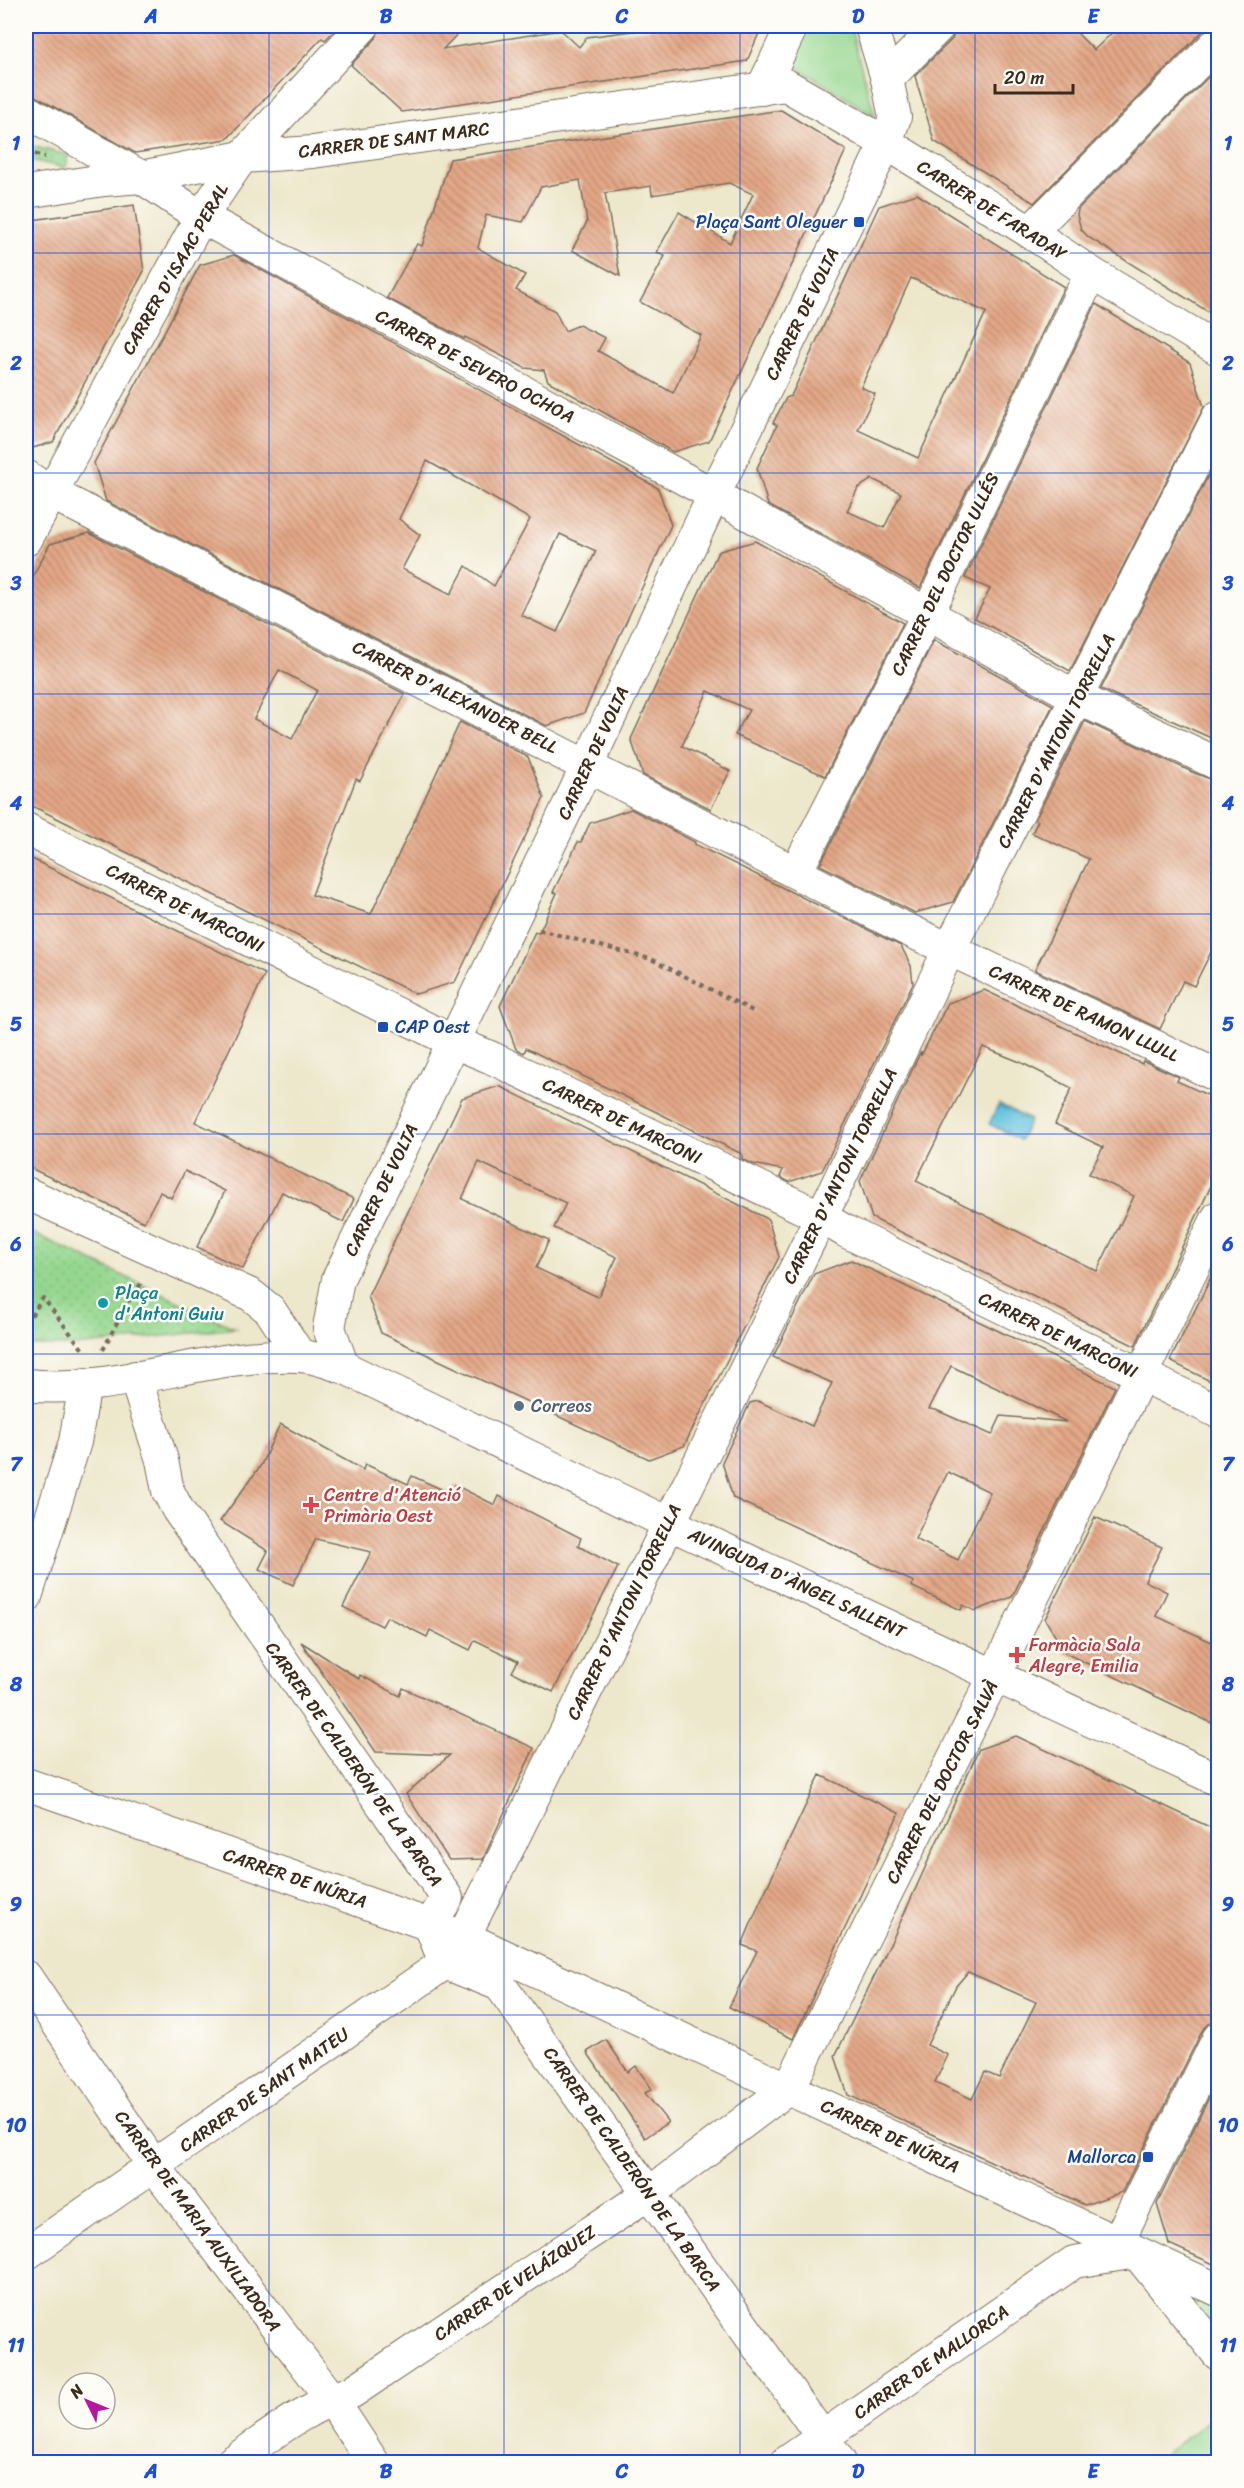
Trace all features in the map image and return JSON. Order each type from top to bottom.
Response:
[{"type":"street","name":"CARRER D'ISAAC PERAL","points":[[26,540],[38,484],[201,217],[242,157],[363,26]]},
{"type":"street","points":[[762,89],[792,26]]},
{"type":"street","name":"CARRER DE VOLTA","points":[[343,1367],[328,1328],[338,1279],[588,765],[714,495],[886,143],[895,117],[887,79],[871,26]]},
{"type":"street","points":[[887,79],[939,26]]},
{"type":"street","points":[[1030,232],[1218,42]]},
{"type":"street","name":"CARRER DE FARADAY","points":[[762,89],[786,86],[886,143],[1030,232],[1091,273],[1218,349]]},
{"type":"street","name":"CARRER DE SANT MARC","points":[[26,192],[104,180],[141,177],[242,157],[313,152],[762,89]]},
{"type":"street","name":"CARRER DE SEVERO OCHOA","points":[[26,111],[141,177],[201,217],[714,495],[1078,698],[1218,764]]},
{"type":"street","name":"CARRER DEL DOCTOR ULLÉS","points":[[796,872],[927,615],[1091,273]]},
{"type":"street","name":"CARRER D'ANTONI TORRELLA","points":[[464,1937],[821,1217],[950,950],[1218,417]]},
{"type":"street","name":"CARRER D'ALEXANDER BELL","points":[[38,484],[950,950]]},
{"type":"street","name":"CARRER DE MARCONI","points":[[26,829],[454,1042],[492,1058],[821,1217],[1218,1412]]},
{"type":"street","name":"CARRER DE RAMON LLULL","points":[[950,950],[1218,1076]]},
{"type":"street","points":[[26,1192],[251,1295],[270,1310],[300,1356]]},
{"type":"street","name":"CARRER DEL DOCTOR SALVÀ","points":[[789,2088],[995,1676],[1218,1217]]},
{"type":"street","name":"AVINGUDA D'ÀNGEL SALLENT","points":[[26,1384],[42,1386],[85,1384],[242,1359],[300,1356],[343,1367],[668,1523],[1218,1780]]},
{"type":"street","name":"CARRER DE CALDERÓN DE LA BARCA","points":[[135,1377],[162,1460],[168,1491],[178,1510],[447,1898],[430,1925]]},
{"type":"street","points":[[26,1597],[75,1442],[85,1384]]},
{"type":"street","name":"CARRER DE NÚRIA","points":[[26,1784],[464,1937],[1218,2290]]},
{"type":"street","points":[[430,1925],[445,1963]]},
{"type":"street","name":"CARRER DE SANT MATEU","points":[[26,2254],[445,1963],[464,1937]]},
{"type":"street","name":"CARRER DE CALDERÓN DE LA BARCA","points":[[445,1963],[500,1985],[840,2463]]},
{"type":"street","name":"CARRER DE MARIA AUXILIADORA","points":[[27,1981],[154,2166],[331,2398],[373,2463]]},
{"type":"street","points":[[521,2012],[561,1982]]},
{"type":"street","points":[[1218,2039],[1126,2225],[1129,2248],[1218,2354]]},
{"type":"street","name":"CARRER DE VELÁZQUEZ","points":[[232,2463],[291,2421],[331,2398],[352,2392],[648,2194],[789,2088]]},
{"type":"street","points":[[1070,2221],[1078,2245],[1074,2262]]},
{"type":"street","name":"CARRER DE MALLORCA","points":[[788,2463],[1074,2262],[1129,2248]]},
{"type":"path","points":[[536,930],[651,959],[754,1012]]},
{"type":"path","points":[[103,1350],[127,1303],[143,1281]]},
{"type":"path","points":[[26,1323],[43,1298],[84,1351]]},
{"type":"green space","points":[[805,26],[850,26],[875,116],[789,62]]},
{"type":"green space","points":[[26,145],[68,155],[66,168],[26,159]]},
{"type":"green space","name":"Plaça d'Antoni Guiu","points":[[26,1230],[235,1328],[76,1346],[26,1346]]},
{"type":"green space","points":[[1166,2280],[1218,2306],[1218,2341]]},
{"type":"green space","points":[[1218,2413],[1218,2462],[1155,2462]]},
{"type":"water","points":[[999,1104],[1030,1120],[1020,1140],[989,1124]]},
{"type":"building","points":[[26,26],[339,26],[325,40],[322,38],[227,139],[135,153],[26,91]]},
{"type":"building","points":[[380,26],[465,26],[443,49],[561,30],[579,47],[587,37],[670,26],[762,26],[747,61],[402,112],[351,65],[376,38]]},
{"type":"building","points":[[957,26],[1070,26],[1094,50],[1119,26],[1212,26],[1205,29],[1034,203],[934,141],[915,76],[952,39]]},
{"type":"building","points":[[1218,67],[1218,318],[1088,237],[1081,229],[1077,215],[1078,209]]},
{"type":"building","points":[[781,110],[846,150],[709,441],[673,452],[548,381],[544,370],[525,368],[387,298],[417,244],[422,246],[450,159]],"holes":[[[580,180],[587,222],[572,250],[620,276],[605,193],[651,186],[652,195],[729,183],[753,194],[730,243],[679,212],[657,252],[665,256],[640,302],[701,335],[673,393],[598,351],[605,338],[579,325],[565,331],[555,311],[516,290],[525,275],[478,248],[486,215],[523,222],[541,187]]]},
{"type":"building","points":[[917,194],[1064,287],[920,588],[768,505],[757,468],[777,425],[773,423],[786,398],[791,396],[879,206]],"holes":[[[911,278],[986,312],[918,458],[858,430],[875,394],[861,387]],[[872,479],[901,493],[884,528],[847,511],[858,488]]]},
{"type":"building","points":[[134,205],[144,271],[53,442],[26,450],[26,221]]},
{"type":"building","points":[[234,255],[658,488],[671,525],[584,713],[547,726],[106,501],[94,463],[200,265]],"holes":[[[427,461],[530,519],[494,586],[466,566],[451,594],[402,569],[420,535],[399,519]],[[560,534],[596,551],[557,632],[521,615]]]},
{"type":"building","points":[[1096,304],[1190,363],[1204,407],[1070,671],[975,618],[990,589],[965,578]]},
{"type":"building","points":[[1218,456],[1218,741],[1101,689]]},
{"type":"building","points":[[89,533],[405,694],[360,781],[356,779],[312,895],[371,914],[460,722],[528,757],[544,798],[455,982],[416,994],[26,803],[26,589],[50,544]],"holes":[[[279,670],[317,690],[292,739],[254,719]]]},
{"type":"building","points":[[755,541],[903,623],[825,776],[735,735],[749,710],[708,691],[682,746],[730,771],[711,809],[643,775],[631,739],[717,554],[720,551]]},
{"type":"building","points":[[934,640],[1053,705],[953,902],[915,913],[820,865]]},
{"type":"building","points":[[1085,721],[1218,782],[1218,938],[1194,986],[1183,981],[1160,1029],[1035,970],[1089,859],[1032,833],[1038,821],[1035,820]]},
{"type":"building","points":[[631,809],[695,842],[694,844],[901,946],[911,966],[913,983],[822,1171],[789,1182],[780,1177],[783,1170],[753,1164],[742,1159],[742,1154],[526,1048],[524,1053],[516,1049],[500,1006],[535,932],[539,933],[557,893],[553,892],[590,823]]},
{"type":"building","points":[[26,856],[265,974],[195,1122],[354,1199],[343,1222],[282,1192],[243,1269],[197,1247],[225,1191],[185,1171],[171,1198],[160,1192],[144,1222],[26,1166]]},
{"type":"building","points":[[984,990],[1142,1064],[1143,1061],[1179,1077],[1177,1081],[1218,1100],[1218,1171],[1135,1346],[872,1218],[860,1181],[921,1051],[921,1056],[948,1003]],"holes":[[[983,1047],[1020,1062],[1072,1088],[1055,1124],[1103,1147],[1089,1174],[1134,1196],[1097,1271],[916,1181]]]},
{"type":"building","points":[[499,1086],[768,1219],[779,1257],[684,1446],[649,1459],[381,1333],[368,1296],[462,1098]],"holes":[[[479,1162],[566,1203],[554,1228],[617,1257],[598,1297],[536,1268],[549,1240],[462,1199]]]},
{"type":"building","points":[[851,1260],[1115,1387],[1012,1597],[975,1611],[963,1605],[961,1610],[911,1586],[914,1582],[733,1498],[722,1462],[750,1403],[758,1401],[812,1426],[832,1383],[773,1357],[814,1274]],"holes":[[[951,1366],[1015,1397],[1067,1422],[1001,1416],[992,1435],[929,1409]],[[948,1472],[990,1492],[958,1560],[915,1539]]]},
{"type":"building","points":[[1218,1263],[1218,1385],[1170,1361]]},
{"type":"building","points":[[280,1424],[363,1470],[365,1464],[408,1484],[412,1476],[452,1494],[455,1485],[495,1505],[499,1496],[581,1538],[578,1546],[618,1567],[553,1692],[512,1672],[518,1661],[475,1640],[470,1650],[430,1630],[427,1637],[387,1617],[382,1626],[343,1607],[371,1552],[316,1539],[293,1585],[259,1569],[268,1551],[220,1521],[261,1465]]},
{"type":"building","points":[[1095,1517],[1162,1547],[1145,1581],[1167,1592],[1156,1616],[1218,1645],[1218,1726],[1065,1653],[1045,1619]]},
{"type":"building","points":[[301,1642],[359,1679],[360,1675],[400,1696],[403,1688],[534,1748],[483,1859],[449,1860],[406,1794],[450,1755],[376,1752]]},
{"type":"building","points":[[1016,1736],[1218,1831],[1218,2021],[1209,2024],[1202,2031],[1122,2192],[1085,2205],[848,2095],[835,2056],[894,1936],[979,1749]],"holes":[[[968,1972],[1036,2002],[999,2078],[985,2072],[972,2099],[935,2082],[948,2055],[927,2045],[956,1986]]]},
{"type":"building","points":[[820,1775],[899,1813],[793,2039],[729,2007],[757,1951],[742,1945]]},
{"type":"building","points":[[606,2040],[628,2072],[636,2066],[652,2089],[645,2093],[668,2122],[645,2138],[587,2052]]},
{"type":"building","points":[[1218,2079],[1218,2266],[1169,2244],[1157,2204]]},
{"type":"place","name":"Plaça Sant Oleguer","points":[[859,222]]},
{"type":"place","name":"CAP Oest","points":[[383,1027]]},
{"type":"place","name":"Plaça d'Antoni Guiu","points":[[103,1303]]},
{"type":"place","name":"Correos","points":[[519,1406]]},
{"type":"place","name":"Centre d'Atenció Primària Oest","points":[[311,1505]]},
{"type":"place","name":"Farmàcia Sala Alegre, Emilia","points":[[1017,1655]]},
{"type":"place","name":"Mallorca","points":[[1148,2157]]}]
